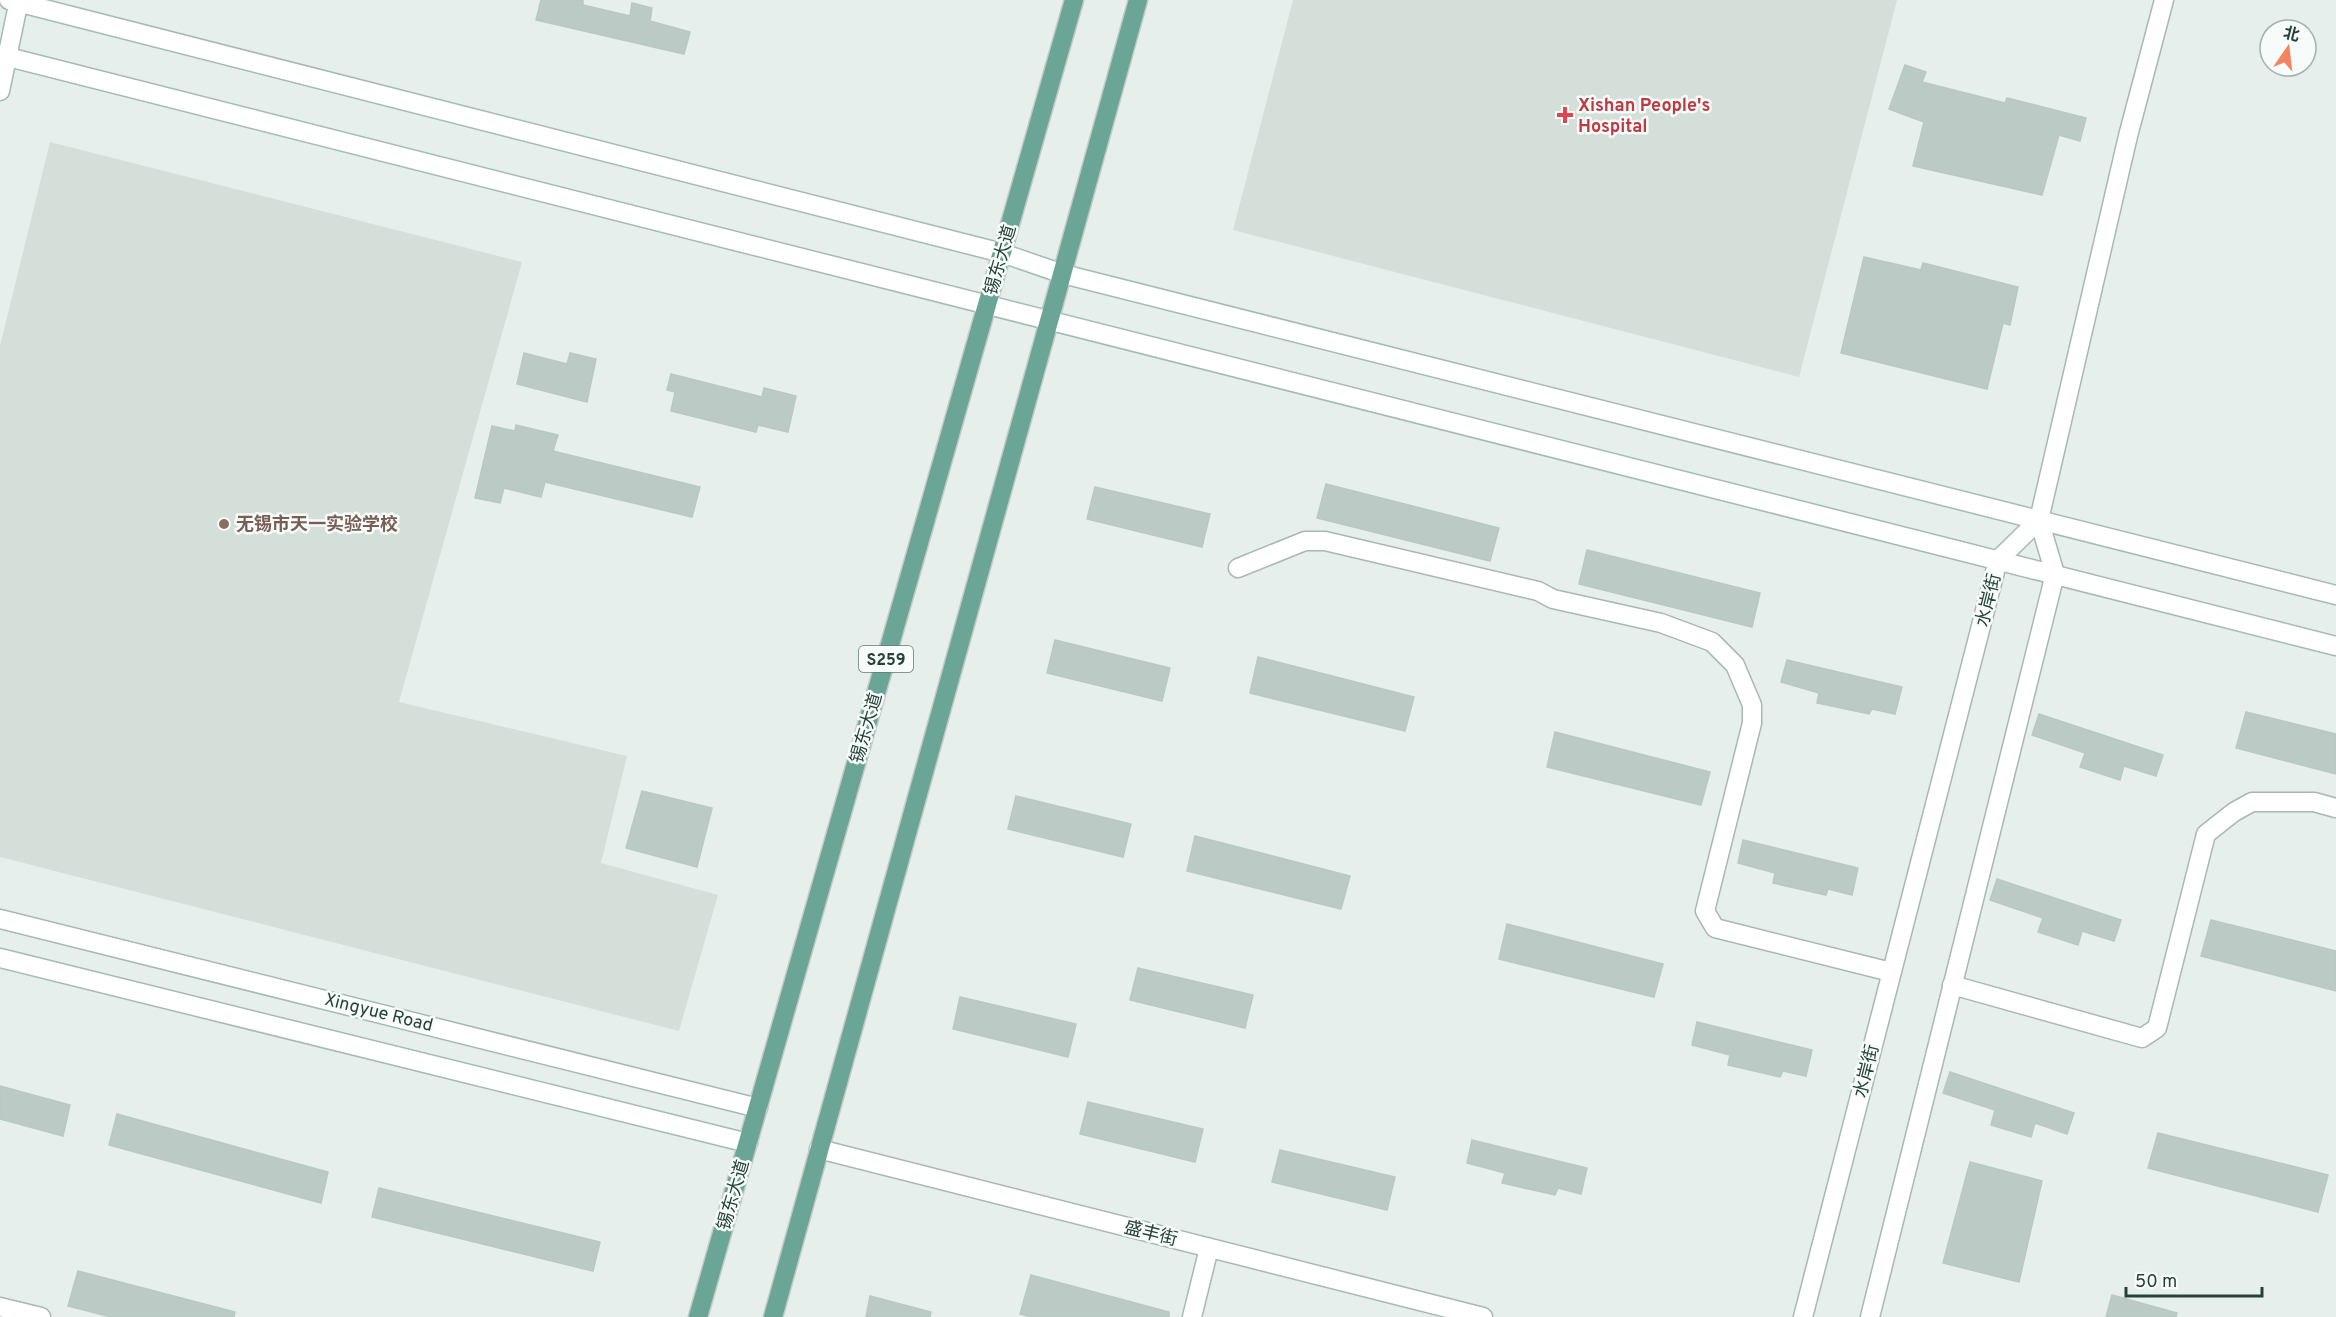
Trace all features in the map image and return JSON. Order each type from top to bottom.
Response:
[{"type":"main road","name":"锡东大道","points":[[698,1317],[1074,0]]},
{"type":"main road","points":[[773,1317],[1138,0]]},
{"type":"street","points":[[1869,1317],[2055,574],[2040,520],[2128,136],[2164,0]]},
{"type":"street","points":[[0,91],[4,56],[16,1],[1002,253],[1063,274],[2336,595]]},
{"type":"street","points":[[4,56],[2336,645]]},
{"type":"street","name":"水岸街","points":[[1803,1317],[1998,560],[2040,520]]},
{"type":"street","points":[[1238,568],[1305,541],[1325,541],[1538,591],[1553,599],[1661,623],[1712,642],[1735,665],[1752,705],[1752,723],[1705,911],[1715,928],[1887,971],[1892,970]]},
{"type":"street","points":[[1952,985],[2142,1038],[2157,1028],[2205,834],[2234,812],[2252,802],[2314,802],[2336,808]]},
{"type":"street","name":"Xingyue Road","points":[[0,919],[758,1108]]},
{"type":"street","points":[[0,958],[748,1143]]},
{"type":"street","name":"盛丰街","points":[[819,1149],[1483,1317]]},
{"type":"street","points":[[1192,1317],[1209,1248]]},
{"type":"street","points":[[0,1307],[41,1317]]},
{"type":"shaded area","name":"Xishan People's Hospital","points":[[1293,0],[1897,0],[1799,377],[1233,230]]},
{"type":"shaded area","name":"无锡市天一实验学校","points":[[50,142],[522,262],[399,702],[627,756],[601,863],[718,895],[679,1031],[0,857],[0,346]]},
{"type":"building","points":[[541,0],[583,0],[583,5],[630,16],[632,3],[652,8],[650,21],[690,32],[684,54],[536,20]]},
{"type":"building","points":[[1905,65],[1926,72],[1922,82],[2005,103],[2007,98],[2086,118],[2080,141],[2059,135],[2042,195],[1913,166],[1924,122],[1889,109]]},
{"type":"building","points":[[1864,257],[1921,270],[1923,263],[2018,287],[2010,325],[2003,323],[1987,389],[1841,353]]},
{"type":"building","points":[[524,353],[567,364],[570,353],[596,359],[587,402],[517,384]]},
{"type":"building","points":[[671,374],[762,397],[764,388],[796,396],[788,432],[758,425],[756,432],[671,411],[675,392],[667,390]]},
{"type":"building","points":[[516,425],[558,435],[553,451],[700,487],[692,517],[545,482],[541,497],[504,488],[500,503],[475,498],[492,426],[515,431]]},
{"type":"building","points":[[1326,484],[1499,528],[1490,561],[1317,518]]},
{"type":"building","points":[[1095,487],[1210,514],[1202,547],[1087,519]]},
{"type":"building","points":[[1587,550],[1760,593],[1752,627],[1579,584]]},
{"type":"building","points":[[1055,640],[1170,668],[1162,701],[1047,673]]},
{"type":"building","points":[[1258,657],[1414,697],[1405,731],[1250,693]]},
{"type":"building","points":[[1787,660],[1902,687],[1895,714],[1872,709],[1869,714],[1817,703],[1819,693],[1781,682]]},
{"type":"building","points":[[2246,712],[2336,734],[2336,774],[2236,748]]},
{"type":"building","points":[[2039,714],[2163,755],[2156,776],[2124,766],[2120,780],[2080,767],[2085,753],[2032,735]]},
{"type":"building","points":[[1555,732],[1710,772],[1701,805],[1547,767]]},
{"type":"building","points":[[642,791],[712,808],[697,867],[626,848]]},
{"type":"building","points":[[1016,796],[1131,824],[1123,857],[1008,829]]},
{"type":"building","points":[[1195,836],[1350,876],[1341,909],[1187,871]]},
{"type":"building","points":[[1743,840],[1858,868],[1852,895],[1828,889],[1826,895],[1773,883],[1775,873],[1738,863]]},
{"type":"building","points":[[1997,879],[2121,920],[2114,941],[2082,931],[2078,945],[2038,932],[2043,918],[1990,900]]},
{"type":"building","points":[[2211,920],[2336,951],[2336,991],[2201,956]]},
{"type":"building","points":[[1507,924],[1663,964],[1654,997],[1499,959]]},
{"type":"building","points":[[1138,968],[1253,995],[1245,1028],[1130,1000]]},
{"type":"building","points":[[960,997],[1076,1024],[1068,1057],[953,1029]]},
{"type":"building","points":[[1697,1022],[1812,1050],[1806,1076],[1783,1071],[1780,1077],[1728,1065],[1730,1055],[1692,1045]]},
{"type":"building","points":[[1950,1072],[2074,1113],[2067,1134],[2035,1123],[2031,1137],[1991,1125],[1995,1110],[1943,1093]]},
{"type":"building","points":[[0,1086],[70,1105],[63,1136],[0,1119]]},
{"type":"building","points":[[1088,1102],[1203,1129],[1195,1162],[1080,1134]]},
{"type":"building","points":[[117,1114],[328,1172],[321,1203],[109,1145]]},
{"type":"building","points":[[2158,1133],[2328,1175],[2318,1212],[2148,1168]]},
{"type":"building","points":[[1472,1140],[1587,1168],[1581,1194],[1558,1188],[1555,1195],[1502,1183],[1505,1173],[1467,1163]]},
{"type":"building","points":[[1280,1150],[1395,1177],[1387,1210],[1272,1182]]},
{"type":"building","points":[[1970,1162],[2042,1181],[2019,1282],[1943,1263]]},
{"type":"building","points":[[379,1188],[600,1242],[593,1271],[372,1217]]},
{"type":"building","points":[[78,1271],[235,1312],[234,1317],[111,1317],[68,1306]]},
{"type":"building","points":[[1031,1275],[1169,1312],[1169,1317],[1031,1317],[1020,1314]]},
{"type":"building","points":[[2112,1295],[2177,1313],[2176,1317],[2106,1317]]},
{"type":"building","points":[[870,1296],[931,1312],[930,1317],[866,1317]]},
{"type":"place","name":"Xishan People's Hospital","points":[[1565,115]]},
{"type":"place","name":"无锡市天一实验学校","points":[[224,524]]}]
